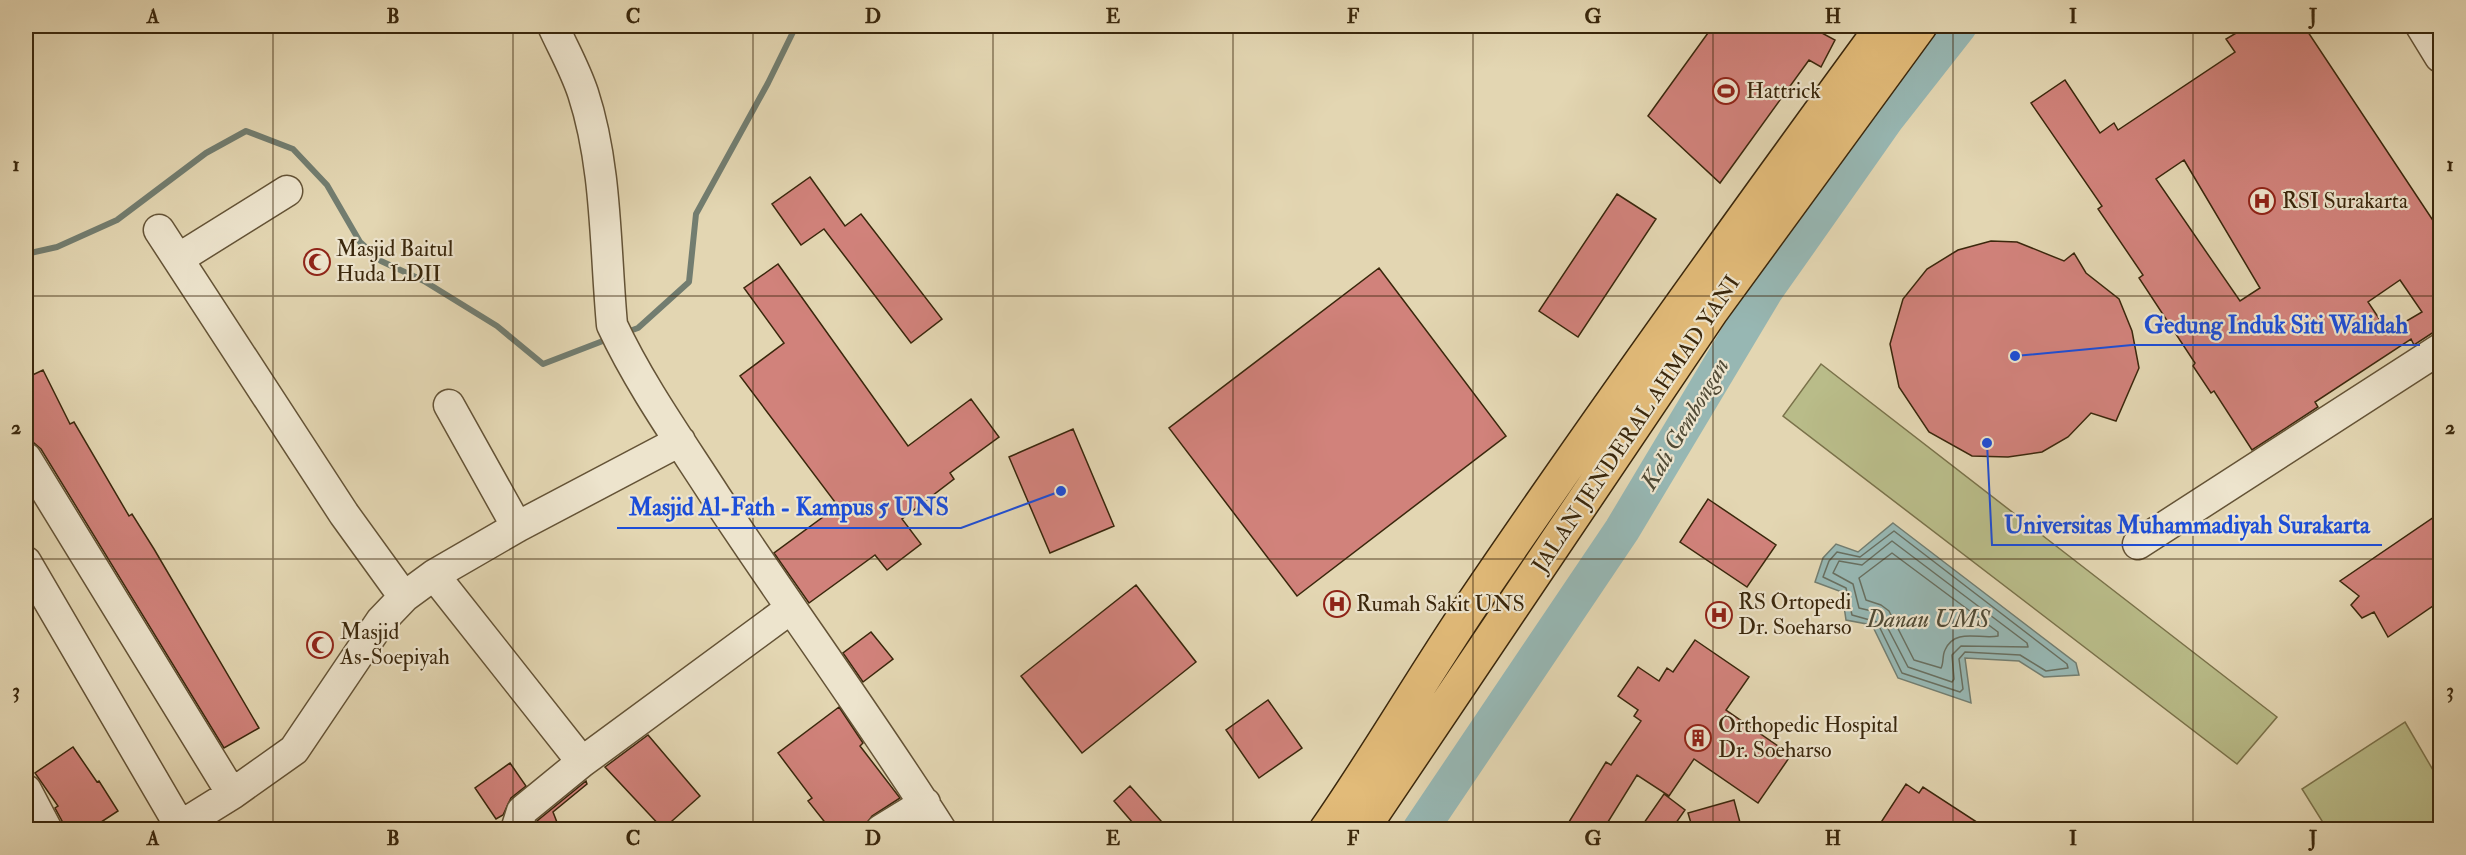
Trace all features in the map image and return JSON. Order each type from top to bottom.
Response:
[{"type":"highway","name":"JALAN JENDERAL AHMAD YANI","points":[[1326,830],[1375,758],[1471,606],[1672,314],[1883,26]]},
{"type":"highway","name":"JALAN JENDERAL AHMAD YANI","points":[[1362,830],[1711,312],[1920,26]]},
{"type":"highway","points":[[1471,606],[1500,623]]},
{"type":"street","points":[[553,26],[577,76],[593,131],[617,337],[680,441],[790,609],[925,803],[941,830]]},
{"type":"street","points":[[2421,26],[2440,57]]},
{"type":"street","points":[[178,259],[287,191]]},
{"type":"street","points":[[159,230],[344,514],[404,597]]},
{"type":"street","points":[[2138,544],[2440,350]]},
{"type":"street","points":[[449,405],[517,527]]},
{"type":"street","points":[[26,562],[186,826],[294,750],[381,621],[404,597],[434,575],[517,527],[680,441]]},
{"type":"street","points":[[26,458],[232,794]]},
{"type":"street","points":[[434,575],[582,762]]},
{"type":"street","points":[[516,830],[522,811],[582,762],[790,609]]},
{"type":"street","points":[[26,790],[47,830]]},
{"type":"street","points":[[881,830],[925,803]]},
{"type":"green space","points":[[1821,364],[2277,717],[2237,764],[1783,416]]},
{"type":"green space","points":[[2405,722],[2440,782],[2440,829],[2327,829],[2302,789]]},
{"type":"water","name":"Danau UMS","points":[[1893,523],[2076,663],[2079,675],[2044,677],[2019,661],[1965,658],[1971,703],[1898,678],[1872,625],[1846,620],[1842,592],[1815,582],[1823,558],[1836,544],[1858,552]]},
{"type":"building","name":"Hattrick","points":[[1713,26],[1809,26],[1835,40],[1821,67],[1809,60],[1720,183],[1648,116]]},
{"type":"building","name":"RSI Surakarta","points":[[2248,26],[2304,26],[2440,231],[2440,328],[2414,345],[2411,339],[2315,402],[2318,407],[2252,450],[2214,391],[2211,393],[2193,366],[2195,363],[2139,278],[2143,275],[2098,209],[2102,206],[2031,103],[2065,80],[2100,133],[2114,123],[2118,130],[2235,52],[2226,39]],"holes":[[[2184,160],[2260,288],[2240,301],[2156,179]],[[2400,280],[2422,312],[2388,332],[2368,302]]]},
{"type":"building","points":[[810,177],[845,226],[861,214],[942,319],[911,343],[824,229],[801,245],[772,204]]},
{"type":"building","points":[[1617,194],[1656,219],[1578,337],[1539,311]]},
{"type":"building","points":[[1991,241],[2017,242],[2064,261],[2074,253],[2086,273],[2119,299],[2132,331],[2139,368],[2116,421],[2091,413],[2068,437],[2042,452],[2008,457],[1972,456],[1929,432],[1899,387],[1890,344],[1903,299],[1927,269],[1958,250]]},
{"type":"building","points":[[778,264],[908,446],[971,399],[999,437],[950,473],[954,479],[902,519],[921,544],[887,570],[875,555],[809,603],[774,553],[838,506],[740,376],[784,343],[744,288]]},
{"type":"building","points":[[1379,268],[1506,436],[1297,596],[1169,428]]},
{"type":"building","points":[[43,370],[70,424],[74,422],[129,516],[132,514],[154,549],[259,728],[224,748],[41,449],[34,443],[26,441],[26,378]]},
{"type":"building","points":[[1073,429],[1114,526],[1050,553],[1009,457]]},
{"type":"building","points":[[1708,499],[1776,545],[1747,587],[1680,542]]},
{"type":"building","points":[[2440,513],[2440,601],[2388,637],[2374,612],[2362,618],[2351,605],[2359,596],[2340,581]]},
{"type":"building","points":[[1136,585],[1196,662],[1082,753],[1021,676]]},
{"type":"building","points":[[871,632],[893,659],[863,682],[843,653]]},
{"type":"building","name":"Orthopedic Hospital Dr. Soeharso","points":[[1695,640],[1749,677],[1726,710],[1791,755],[1758,803],[1694,759],[1669,796],[1637,775],[1603,830],[1564,830],[1606,762],[1611,765],[1641,721],[1634,716],[1638,710],[1618,696],[1638,667],[1659,681],[1667,668],[1673,672]]},
{"type":"building","points":[[1268,700],[1302,748],[1259,778],[1226,730]]},
{"type":"building","points":[[839,707],[863,743],[860,746],[900,798],[872,816],[862,830],[831,830],[808,801],[812,798],[778,753]]},
{"type":"building","points":[[648,735],[700,796],[663,829],[605,767]]},
{"type":"building","points":[[73,747],[118,811],[89,830],[67,830],[55,808],[58,806],[35,773]]},
{"type":"building","points":[[510,763],[526,786],[511,798],[503,815],[496,819],[475,788]]},
{"type":"building","points":[[586,781],[587,784],[553,812],[560,830],[534,830],[537,821]]},
{"type":"building","points":[[1906,784],[1919,793],[1923,787],[1989,830],[1876,830]]},
{"type":"building","points":[[1130,786],[1169,830],[1139,830],[1114,801]]},
{"type":"building","points":[[1664,794],[1685,810],[1671,830],[1639,830]]},
{"type":"building","points":[[1734,800],[1742,830],[1693,830],[1688,813]]},
{"type":"waterway","points":[[624,333],[638,328],[689,282],[696,214],[768,83],[796,26]]},
{"type":"waterway","name":"Kali Gembongan","points":[[1420,830],[1622,530],[1765,291],[1886,119],[1959,26]]},
{"type":"waterway","points":[[26,254],[57,247],[117,220],[206,153],[246,131],[293,149],[327,185],[360,242],[381,261],[424,281],[497,326],[543,364],[608,339]]},
{"type":"place","name":"Hattrick","points":[[1726,91]]},
{"type":"place","name":"RSI Surakarta","points":[[2262,201]]},
{"type":"place","name":"Masjid Baitul Huda LDII","points":[[317,262]]},
{"type":"place","name":"Gedung Induk Siti Walidah","points":[[2015,356]]},
{"type":"place","name":"Universitas Muhammadiyah Surakarta","points":[[1987,443]]},
{"type":"place","name":"Masjid Al-Fath - Kampus 5 UNS","points":[[1061,491]]},
{"type":"place","name":"Rumah Sakit UNS","points":[[1337,604]]},
{"type":"place","name":"RS Ortopedi Dr. Soeharso","points":[[1719,615]]},
{"type":"place","name":"Masjid As-Soepiyah","points":[[320,645]]},
{"type":"place","name":"Orthopedic Hospital Dr. Soeharso","points":[[1698,738]]}]
